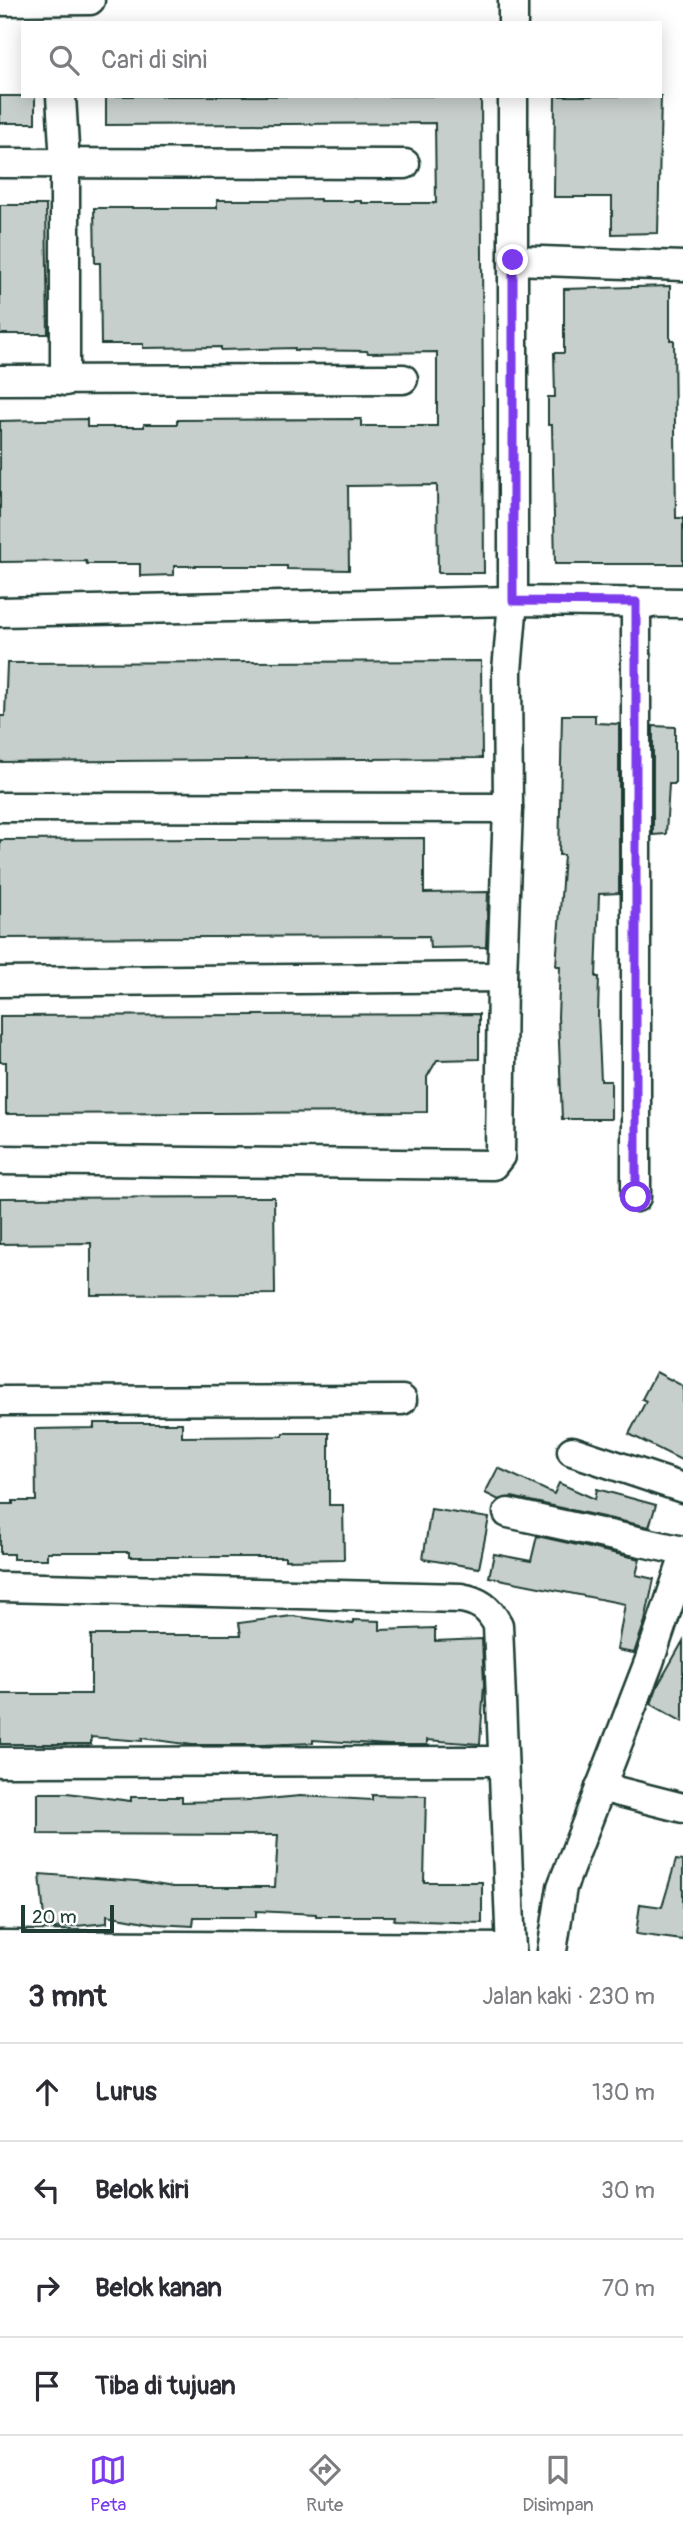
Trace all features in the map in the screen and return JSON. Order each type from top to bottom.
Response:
[{"type":"street","points":[[0,1],[55,8],[90,0]]},
{"type":"street","points":[[513,0],[513,21]]},
{"type":"street","points":[[61,98],[65,163],[65,381]]},
{"type":"street","points":[[0,1160],[493,1165],[500,1156],[502,977],[508,808],[507,671],[513,601],[513,98]]},
{"type":"street","points":[[0,163],[405,164]]},
{"type":"street","points":[[513,260],[683,266]]},
{"type":"street","points":[[0,380],[403,379]]},
{"type":"street","points":[[0,612],[513,601],[683,603]]},
{"type":"street","points":[[636,602],[636,1197]]},
{"type":"street","points":[[0,807],[508,808]]},
{"type":"street","points":[[0,982],[502,977]]},
{"type":"street","points":[[0,1401],[402,1400]]},
{"type":"street","points":[[572,1451],[683,1488]]},
{"type":"street","points":[[508,1513],[683,1551]]},
{"type":"street","points":[[552,1951],[562,1887],[649,1662],[683,1561]]},
{"type":"street","points":[[0,1587],[461,1598],[476,1601],[491,1612],[498,1625],[511,1949],[0,1945]]},
{"type":"street","points":[[0,1762],[502,1761]]},
{"type":"street","points":[[600,1787],[683,1808]]},
{"type":"building","points":[[0,96],[35,98],[35,123],[0,123]]},
{"type":"building","points":[[106,98],[481,98],[484,573],[438,573],[437,485],[348,486],[349,570],[287,569],[287,566],[174,566],[174,575],[140,576],[140,564],[87,564],[86,561],[0,562],[0,421],[87,419],[87,427],[144,427],[144,424],[177,424],[177,420],[361,419],[361,426],[437,426],[437,352],[368,353],[295,348],[221,350],[221,347],[143,348],[143,344],[101,344],[100,263],[95,263],[94,208],[217,208],[217,200],[320,199],[362,203],[436,203],[435,123],[106,125]]},
{"type":"building","points":[[555,98],[661,98],[658,233],[612,234],[612,197],[554,197]]},
{"type":"building","points":[[0,205],[46,205],[48,334],[0,334]]},
{"type":"building","points":[[670,286],[670,340],[674,340],[676,518],[683,518],[683,564],[555,564],[552,425],[548,425],[548,397],[555,397],[554,353],[564,353],[564,289]]},
{"type":"building","points":[[481,661],[482,758],[0,762],[0,716],[5,716],[7,663]]},
{"type":"building","points":[[562,715],[595,715],[595,723],[619,724],[619,893],[599,894],[596,977],[599,977],[601,1081],[611,1081],[611,1119],[562,1119],[558,1017],[560,966],[556,966],[564,855],[559,855]]},
{"type":"building","points":[[653,726],[675,727],[675,784],[669,784],[666,834],[653,835]]},
{"type":"building","points":[[424,838],[424,893],[488,892],[486,947],[430,948],[429,936],[0,938],[0,840]]},
{"type":"building","points":[[479,1014],[479,1059],[437,1060],[427,1077],[427,1112],[6,1114],[6,1062],[0,1062],[0,1016]]},
{"type":"building","points":[[274,1197],[275,1294],[91,1295],[91,1243],[0,1244],[0,1198]]},
{"type":"building","points":[[656,1372],[683,1386],[683,1461],[629,1434],[646,1401],[642,1399]]},
{"type":"building","points":[[94,1423],[182,1423],[182,1437],[329,1433],[329,1505],[343,1505],[344,1559],[129,1557],[129,1552],[47,1552],[47,1559],[13,1559],[13,1554],[0,1554],[0,1504],[36,1501],[35,1429],[94,1428]]},
{"type":"building","points":[[498,1468],[554,1494],[559,1483],[595,1499],[597,1489],[656,1505],[649,1527],[512,1497],[499,1500],[485,1493]]},
{"type":"building","points":[[431,1509],[489,1518],[479,1568],[423,1559]]},
{"type":"building","points":[[537,1536],[640,1559],[636,1575],[654,1579],[645,1621],[634,1653],[617,1650],[625,1604],[489,1577],[494,1554],[531,1561]]},
{"type":"building","points":[[292,1616],[353,1624],[353,1620],[380,1621],[380,1630],[435,1628],[435,1641],[482,1639],[484,1685],[480,1744],[427,1740],[427,1745],[389,1745],[313,1740],[313,1743],[192,1745],[142,1738],[142,1741],[91,1737],[91,1744],[0,1744],[0,1694],[91,1694],[91,1635],[241,1635],[239,1623]]},
{"type":"building","points":[[683,1641],[683,1722],[651,1704],[658,1685]]},
{"type":"building","points":[[38,1793],[67,1793],[131,1801],[131,1797],[182,1797],[182,1802],[300,1796],[372,1800],[372,1795],[426,1796],[424,1882],[482,1882],[482,1923],[394,1920],[395,1916],[316,1916],[256,1911],[256,1917],[194,1917],[193,1926],[156,1924],[107,1915],[107,1923],[45,1929],[40,1874],[137,1881],[173,1887],[275,1887],[278,1835],[38,1834]]},
{"type":"building","points":[[676,1860],[683,1861],[683,1940],[636,1934],[640,1904],[662,1907]]},
{"type":"route","points":[[513,260],[513,601],[636,602],[636,1197]]}]
